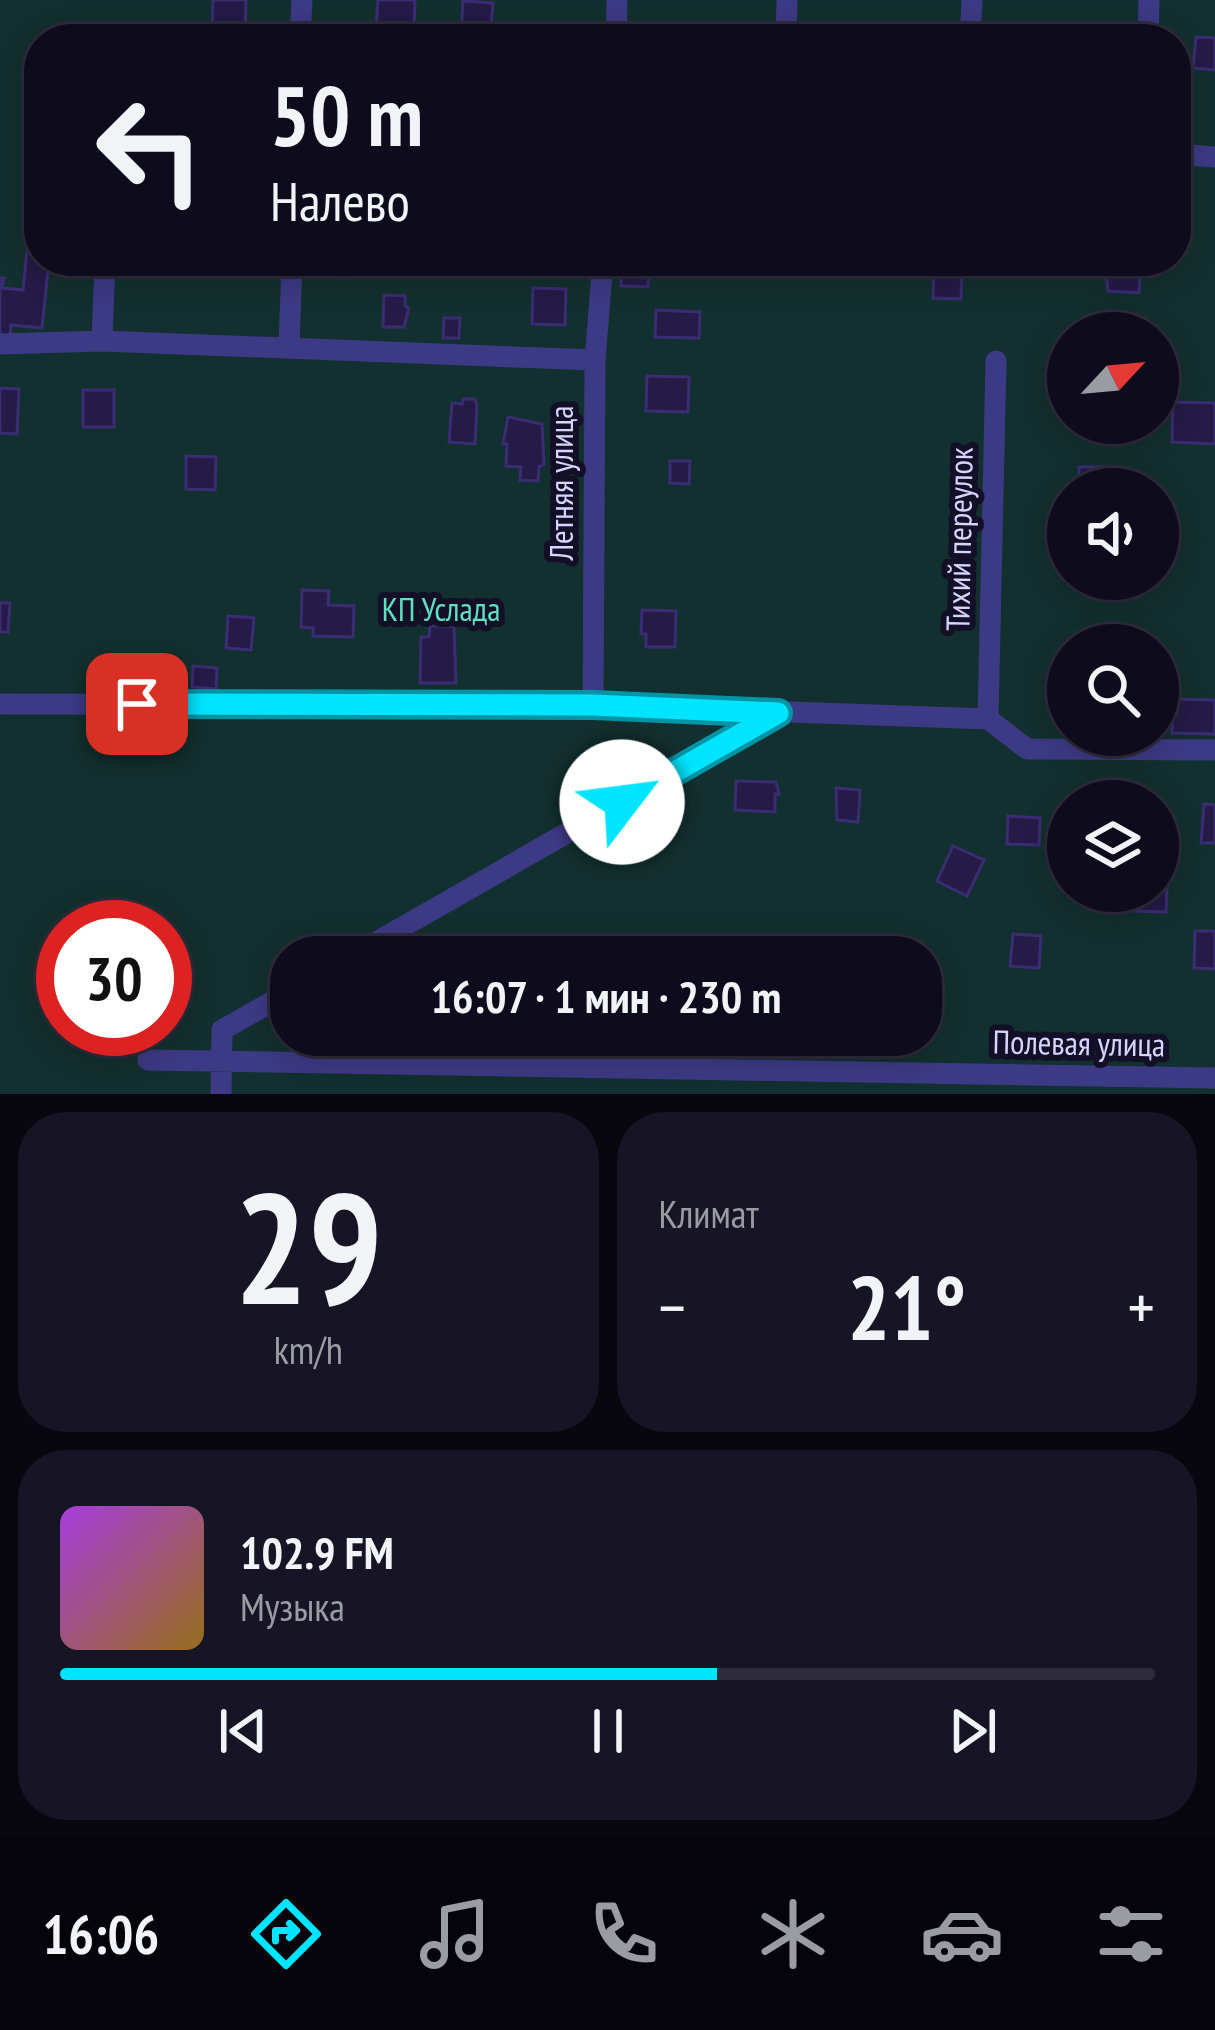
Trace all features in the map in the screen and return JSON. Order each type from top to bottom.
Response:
[{"type":"street","points":[[102,340],[104,276]]},
{"type":"street","points":[[289,348],[291,276]]},
{"type":"street","name":"Летняя улица","points":[[593,705],[595,360],[602,276]]},
{"type":"street","points":[[0,344],[102,340],[595,360]]},
{"type":"street","name":"Тихий переулок","points":[[988,719],[996,361]]},
{"type":"street","points":[[0,704],[593,705],[988,719],[1028,748],[1215,750]]},
{"type":"street","points":[[387,936],[778,713]]},
{"type":"street","points":[[221,1094],[222,1030],[270,1003]]},
{"type":"street","name":"Полевая улица","points":[[148,1060],[1215,1078]]},
{"type":"green space","name":"КП Услада","points":[[0,0],[1215,0],[1215,1094],[0,1094]]},
{"type":"building","points":[[213,0],[246,0],[245,24],[212,24]]},
{"type":"building","points":[[378,0],[415,0],[414,24],[376,24]]},
{"type":"building","points":[[463,1],[493,3],[491,24],[462,24]]},
{"type":"building","points":[[1196,37],[1215,38],[1215,70],[1193,68]]},
{"type":"building","points":[[24,276],[47,276],[42,328],[11,325],[10,336],[0,335],[0,278],[4,278],[2,288],[23,290]]},
{"type":"building","points":[[621,276],[648,276],[648,287],[621,286]]},
{"type":"building","points":[[934,276],[962,276],[961,299],[933,298]]},
{"type":"building","points":[[1106,276],[1140,276],[1139,293],[1108,291]]},
{"type":"building","points":[[533,288],[566,289],[565,325],[532,324]]},
{"type":"building","points":[[384,295],[405,296],[409,308],[404,327],[383,327]]},
{"type":"building","points":[[656,310],[700,312],[699,338],[655,337]]},
{"type":"building","points":[[444,318],[460,318],[459,338],[443,338]]},
{"type":"building","points":[[647,376],[689,377],[688,412],[646,411]]},
{"type":"building","points":[[0,388],[19,389],[17,434],[0,433]]},
{"type":"building","points":[[83,390],[114,390],[114,427],[83,427]]},
{"type":"building","points":[[463,399],[475,399],[477,405],[475,444],[449,442],[452,403],[462,404]]},
{"type":"building","points":[[1179,402],[1215,403],[1215,444],[1179,442]]},
{"type":"building","points":[[508,417],[542,424],[544,464],[539,467],[538,481],[520,480],[521,467],[506,466],[507,444],[503,444]]},
{"type":"building","points":[[186,456],[216,457],[215,490],[186,489]]},
{"type":"building","points":[[670,461],[690,461],[689,484],[670,483]]},
{"type":"building","points":[[302,590],[329,591],[328,605],[354,606],[353,637],[313,636],[313,628],[301,627]]},
{"type":"building","points":[[0,603],[10,603],[8,632],[0,632]]},
{"type":"building","points":[[642,610],[676,611],[675,647],[646,647]]},
{"type":"building","points":[[228,616],[254,618],[251,650],[226,648]]},
{"type":"building","points":[[430,626],[454,626],[456,683],[420,683],[421,637],[429,637]]},
{"type":"building","points":[[193,666],[217,668],[216,689],[192,687]]},
{"type":"building","points":[[1179,699],[1215,700],[1215,734],[1179,733]]},
{"type":"building","points":[[736,781],[776,782],[775,812],[735,810]]},
{"type":"building","points":[[836,788],[860,790],[858,822],[837,820]]},
{"type":"building","points":[[1204,804],[1215,805],[1215,843],[1201,843]]},
{"type":"building","points":[[1008,816],[1040,818],[1039,845],[1007,844]]},
{"type":"building","points":[[953,846],[984,860],[967,896],[937,881]]},
{"type":"building","points":[[1195,931],[1215,931],[1215,969],[1194,968]]},
{"type":"building","points":[[1013,934],[1041,936],[1039,968],[1010,966]]},
{"type":"route","points":[[137,704],[593,705],[778,713],[622,802]]}]
